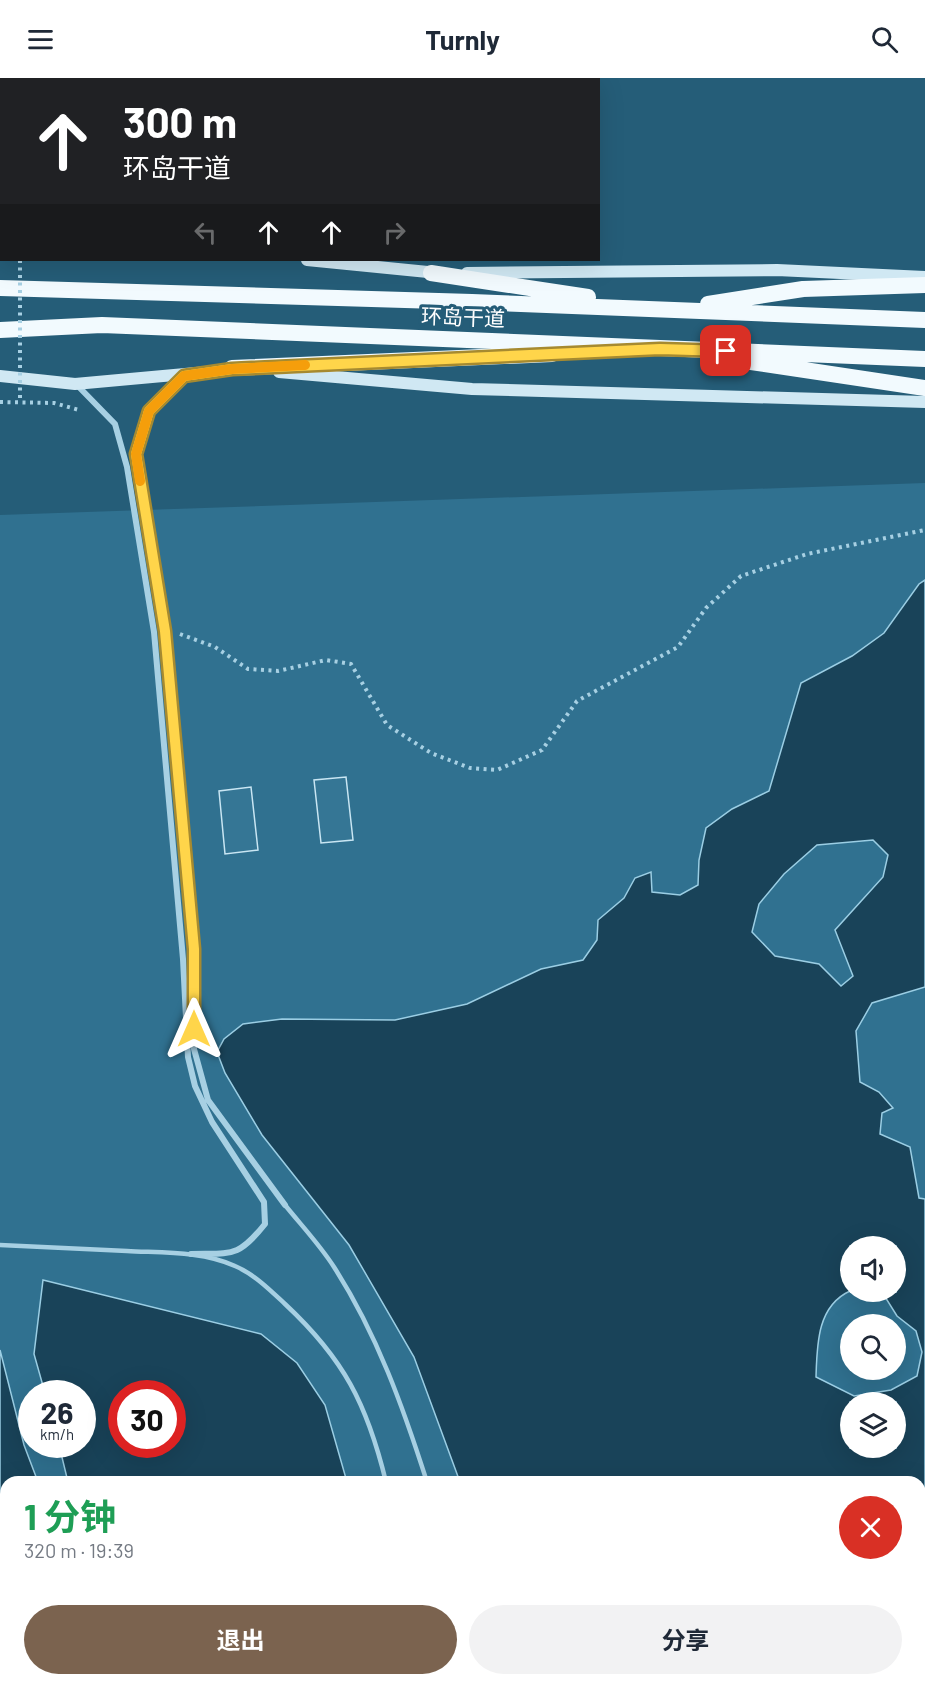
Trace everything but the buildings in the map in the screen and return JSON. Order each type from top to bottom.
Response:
[{"type":"highway","points":[[431,273],[670,309],[803,289],[925,285]]},
{"type":"highway","name":"环岛干道","points":[[0,288],[670,309],[925,320]]},
{"type":"highway","name":"环岛干道","points":[[0,330],[102,325],[925,359]]},
{"type":"highway","points":[[232,369],[660,349],[925,388]]},
{"type":"main road","points":[[317,261],[431,273],[777,270],[925,277]]},
{"type":"main road","points":[[0,376],[75,384],[184,376],[232,369],[472,389],[925,402]]},
{"type":"street","points":[[184,376],[149,411],[136,454],[165,631],[194,949],[194,1049],[208,1100],[285,1205]]},
{"type":"street","points":[[75,384],[115,424],[127,467],[154,632],[183,958],[188,1057],[195,1086],[212,1122],[264,1202],[265,1224],[249,1243],[234,1253],[191,1254]]},
{"type":"lane","points":[[285,1205],[333,1266],[373,1339],[399,1395],[425,1476]]},
{"type":"lane","points":[[0,1245],[191,1254],[235,1266],[266,1285],[307,1324],[340,1362],[360,1401],[379,1451],[385,1476]]},
{"type":"path","points":[[20,261],[20,401]]},
{"type":"path","points":[[0,402],[54,403],[82,410]]},
{"type":"path","points":[[165,631],[215,647],[248,669],[278,671],[326,660],[351,664],[387,725],[431,753],[470,768],[497,770],[542,750],[577,701],[678,647],[706,608],[741,576],[807,554],[925,530]]},
{"type":"shaded area","points":[[925,483],[925,1476],[0,1476],[0,515]]},
{"type":"shaded area","points":[[925,580],[925,987],[872,1003],[856,1031],[860,1082],[879,1092],[893,1108],[882,1113],[880,1134],[910,1147],[919,1198],[925,1199],[925,1476],[458,1476],[414,1357],[349,1245],[262,1135],[225,1073],[217,1052],[224,1039],[243,1024],[282,1019],[395,1020],[467,1004],[541,969],[583,960],[597,940],[598,920],[624,898],[635,878],[651,872],[652,892],[680,895],[698,885],[699,860],[706,828],[732,809],[769,791],[801,683],[852,656],[884,633],[919,584]],"holes":[[[873,840],[888,855],[883,877],[835,930],[853,976],[841,986],[819,964],[775,956],[752,932],[759,904],[784,874],[817,845]]]},
{"type":"shaded area","points":[[43,1280],[261,1334],[297,1363],[325,1405],[345,1476],[67,1476],[62,1458],[96,1458],[96,1380],[41,1380],[34,1354]]},
{"type":"shaded area","points":[[0,1350],[18,1421],[18,1458],[29,1458],[36,1476],[0,1476]]},
{"type":"slow traffic","points":[[140,481],[136,454],[149,411],[184,376],[232,369],[305,365]]},
{"type":"route","points":[[194,1029],[194,949],[165,631],[136,454],[149,411],[184,376],[232,369],[660,349],[726,351]]}]
